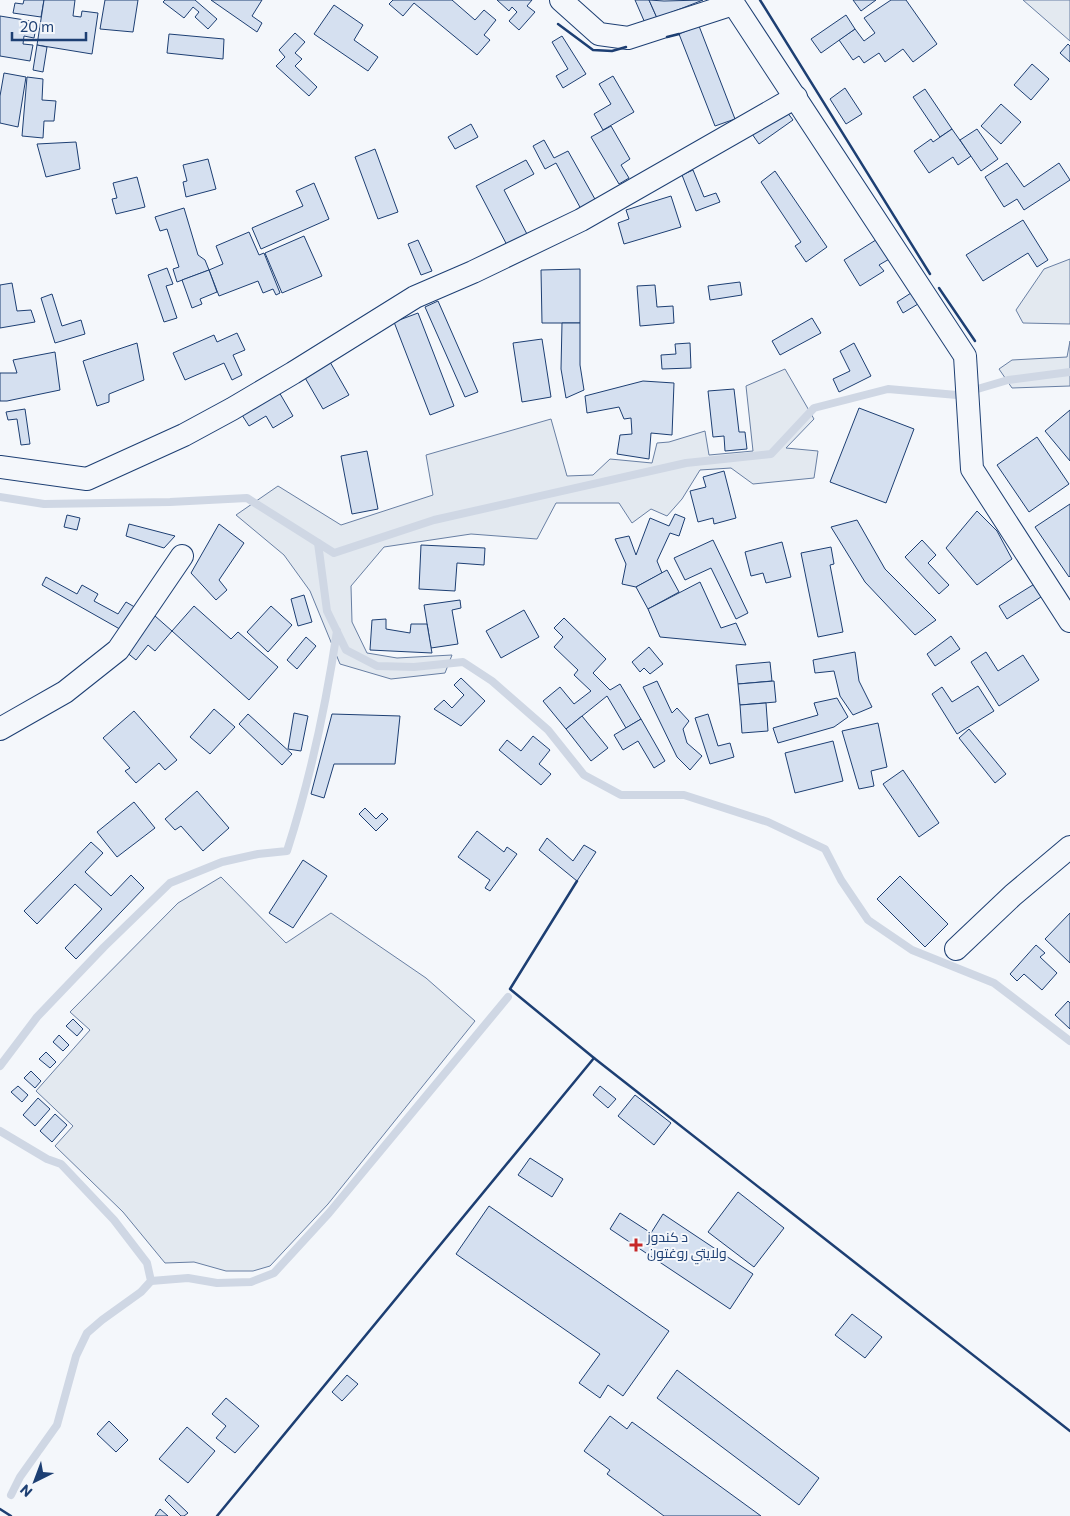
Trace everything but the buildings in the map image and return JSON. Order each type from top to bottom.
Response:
[{"type":"street","points":[[561,0],[599,34],[628,38],[732,2],[965,356],[972,469],[1070,621]]},
{"type":"street","points":[[0,467],[87,479],[184,435],[275,384],[415,297],[473,272],[581,220],[796,97]]},
{"type":"street","points":[[0,729],[65,692],[118,650],[182,556]]},
{"type":"street","points":[[956,950],[1013,895],[1070,847]]},
{"type":"shaded area","points":[[1023,0],[1070,0],[1070,41]]},
{"type":"shaded area","points":[[1070,259],[1070,324],[1023,323],[1016,310],[1044,269]]},
{"type":"shaded area","points":[[1070,341],[1070,386],[1012,388],[999,369],[1012,360],[1067,357]]},
{"type":"shaded area","points":[[785,369],[814,419],[786,448],[818,451],[814,478],[753,484],[731,468],[700,470],[682,499],[667,516],[651,509],[632,523],[619,503],[556,503],[537,539],[471,534],[384,547],[351,586],[352,622],[367,653],[397,658],[452,655],[445,673],[391,679],[340,664],[310,591],[284,555],[236,515],[278,486],[341,525],[433,495],[426,455],[551,419],[567,476],[593,475],[610,459],[652,463],[657,443],[669,442],[705,431],[709,455],[753,451],[746,386]]},
{"type":"shaded area","points":[[221,877],[286,943],[331,913],[426,978],[475,1021],[328,1204],[270,1266],[253,1271],[226,1271],[194,1262],[165,1263],[123,1212],[55,1146],[73,1126],[36,1091],[90,1030],[70,1012],[178,903]]},
{"type":"waterway","points":[[0,497],[44,504],[170,502],[247,498],[334,553],[434,520],[686,463],[771,454],[814,408],[888,389],[957,395],[1008,380],[1070,372]]},
{"type":"waterway","points":[[318,543],[327,611],[346,650],[377,666],[414,667],[463,662],[492,681],[548,730],[584,775],[621,795],[684,795],[768,822],[825,849],[841,880],[868,920],[912,950],[994,983],[1070,1041]]},
{"type":"waterway","points":[[0,1066],[37,1017],[104,947],[170,883],[222,862],[258,854],[287,851],[303,797],[316,742],[328,687],[337,631]]},
{"type":"waterway","points":[[151,1281],[188,1278],[217,1283],[251,1282],[274,1273],[329,1213],[508,997]]},
{"type":"waterway","points":[[0,1131],[47,1159],[61,1164],[114,1220],[147,1263],[151,1281],[141,1292],[87,1333],[76,1356],[57,1425],[20,1477],[11,1495]]},
{"type":"wall","points":[[760,0],[930,274]]},
{"type":"wall","points":[[558,24],[593,50],[612,51],[626,47]]},
{"type":"wall","points":[[667,37],[679,34]]},
{"type":"wall","points":[[939,288],[975,341]]},
{"type":"wall","points":[[577,881],[510,989],[594,1058]]},
{"type":"wall","points":[[217,1516],[594,1058],[1070,1431]]},
{"type":"wall","points":[[0,1509],[11,1516]]},
{"type":"place","name":"د کندوز ولایتي روغتون","points":[[636,1245]]}]
